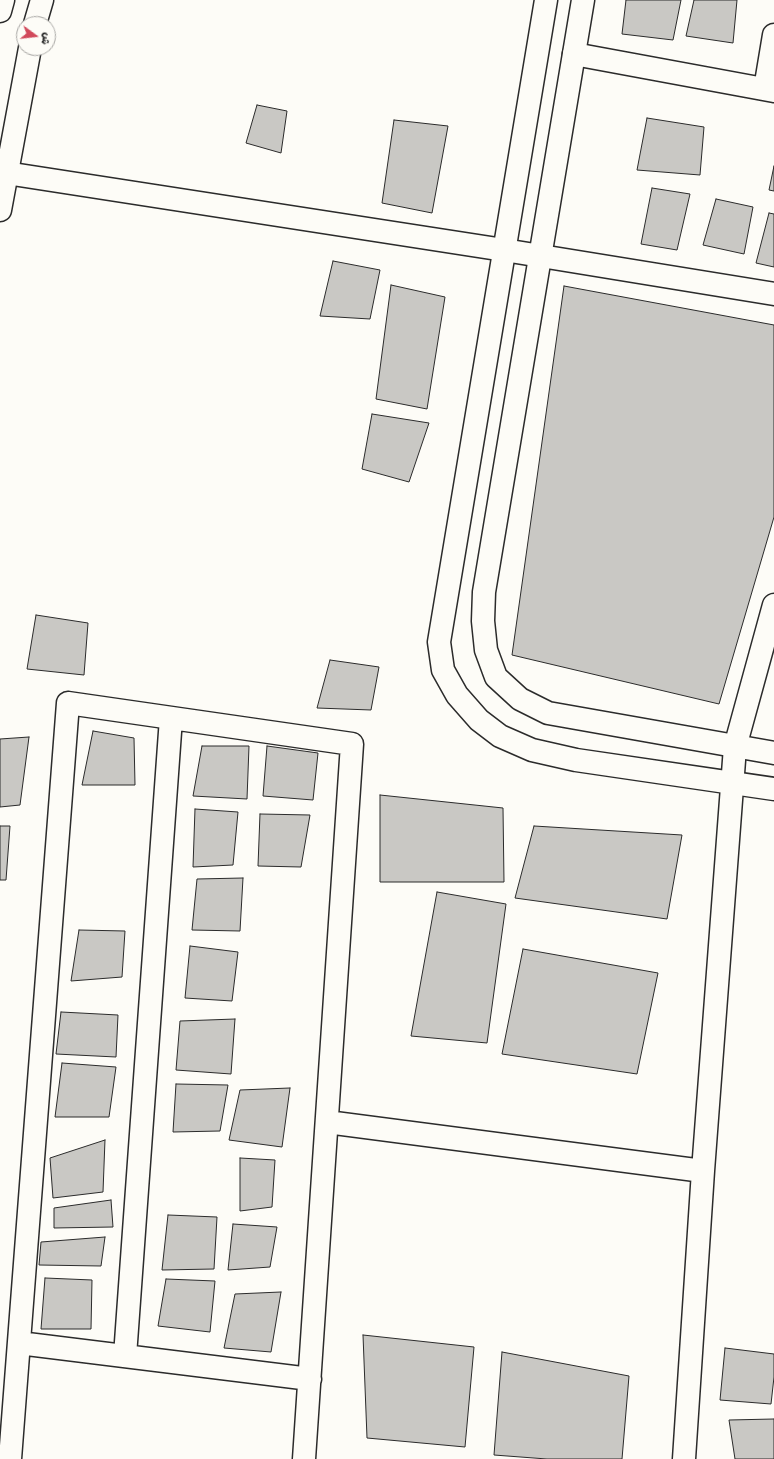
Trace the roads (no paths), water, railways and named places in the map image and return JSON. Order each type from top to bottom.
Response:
[{"type":"street","points":[[0,11],[3,0]]},
{"type":"street","points":[[37,16],[42,0]]},
{"type":"street","points":[[546,0],[439,642],[443,670],[456,695],[479,720],[500,736],[532,750],[576,760],[774,789]]},
{"type":"street","points":[[583,0],[484,592],[483,621],[486,650],[496,677],[520,699],[548,713],[774,753]]},
{"type":"street","points":[[574,54],[769,90],[774,35]]},
{"type":"street","points":[[0,210],[28,56]]},
{"type":"street","points":[[6,173],[504,250],[774,294]]},
{"type":"street","points":[[684,1459],[703,1171],[735,747],[774,605]]},
{"type":"street","points":[[10,1459],[68,703],[352,744],[304,1459]]},
{"type":"street","points":[[125,1356],[172,718]]},
{"type":"street","points":[[327,1122],[703,1171]]},
{"type":"street","points":[[19,1343],[310,1379]]}]
